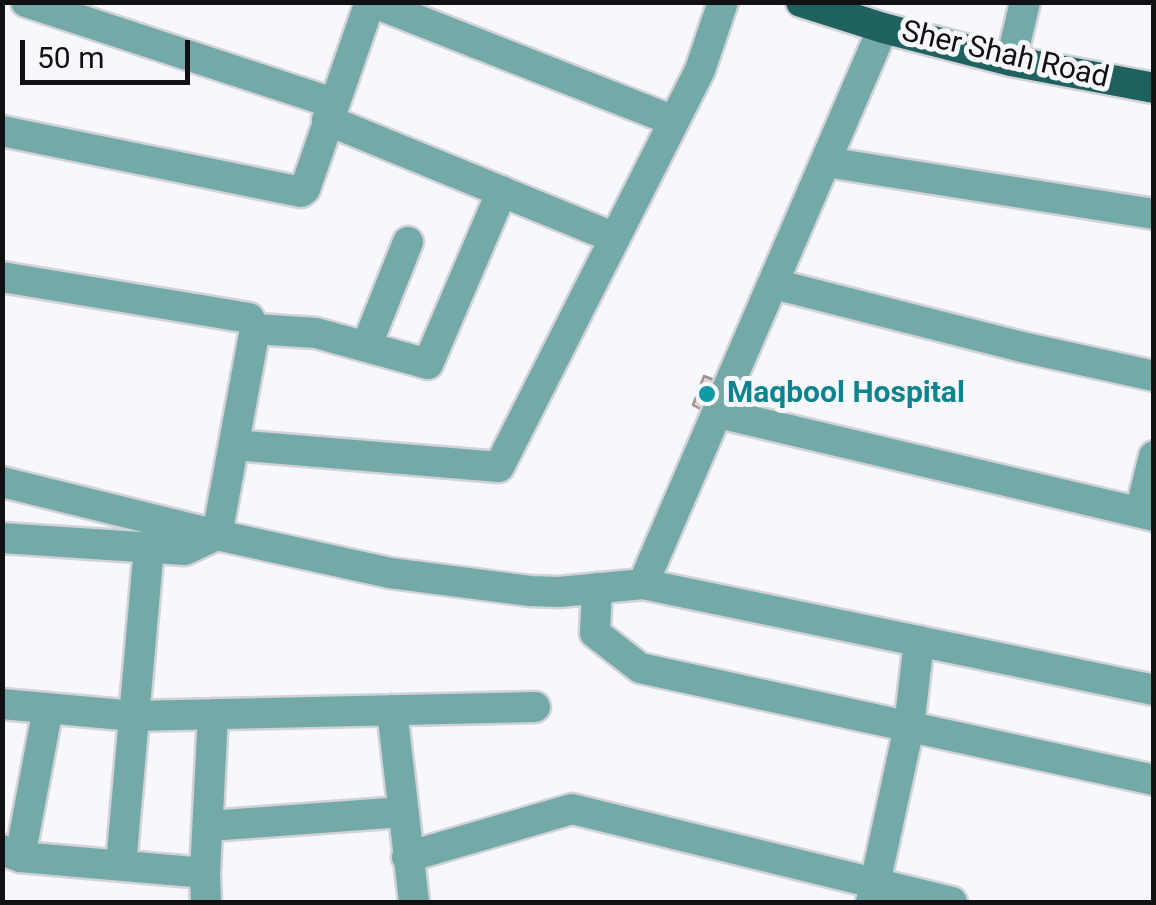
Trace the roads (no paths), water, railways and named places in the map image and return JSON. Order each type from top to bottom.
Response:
[{"type":"main road","name":"Sher Shah Road","points":[[801,2],[1012,61],[1154,88]]},
{"type":"street","points":[[26,2],[330,112],[615,238]]},
{"type":"street","points":[[2,131],[298,193],[305,189],[371,2],[674,121]]},
{"type":"street","points":[[234,445],[499,467],[700,70],[722,2]]},
{"type":"street","points":[[1012,61],[1025,2]]},
{"type":"street","points":[[643,584],[883,28]]},
{"type":"street","points":[[826,162],[1154,214]]},
{"type":"street","points":[[255,328],[316,333],[428,364],[502,191]]},
{"type":"street","points":[[366,347],[408,242]]},
{"type":"street","points":[[2,276],[250,318],[255,328],[217,535]]},
{"type":"street","points":[[774,284],[1022,348],[1154,376]]},
{"type":"street","points":[[718,413],[1147,514],[1154,456]]},
{"type":"street","points":[[2,482],[217,535],[407,575],[530,592],[643,584],[1154,690]]},
{"type":"street","points":[[2,538],[185,550],[217,535]]},
{"type":"street","points":[[121,865],[149,547]]},
{"type":"street","points":[[596,588],[595,633],[640,668],[1154,780]]},
{"type":"street","points":[[873,894],[909,727],[919,641]]},
{"type":"street","points":[[2,704],[134,716],[535,708]]},
{"type":"street","points":[[48,708],[11,853],[121,865],[206,888],[213,714]]},
{"type":"street","points":[[392,710],[414,902]]},
{"type":"street","points":[[408,857],[572,810],[873,894],[952,902]]},
{"type":"street","points":[[209,826],[403,812]]},
{"type":"place","name":"Maqbool Hospital","points":[[707,394]]}]
